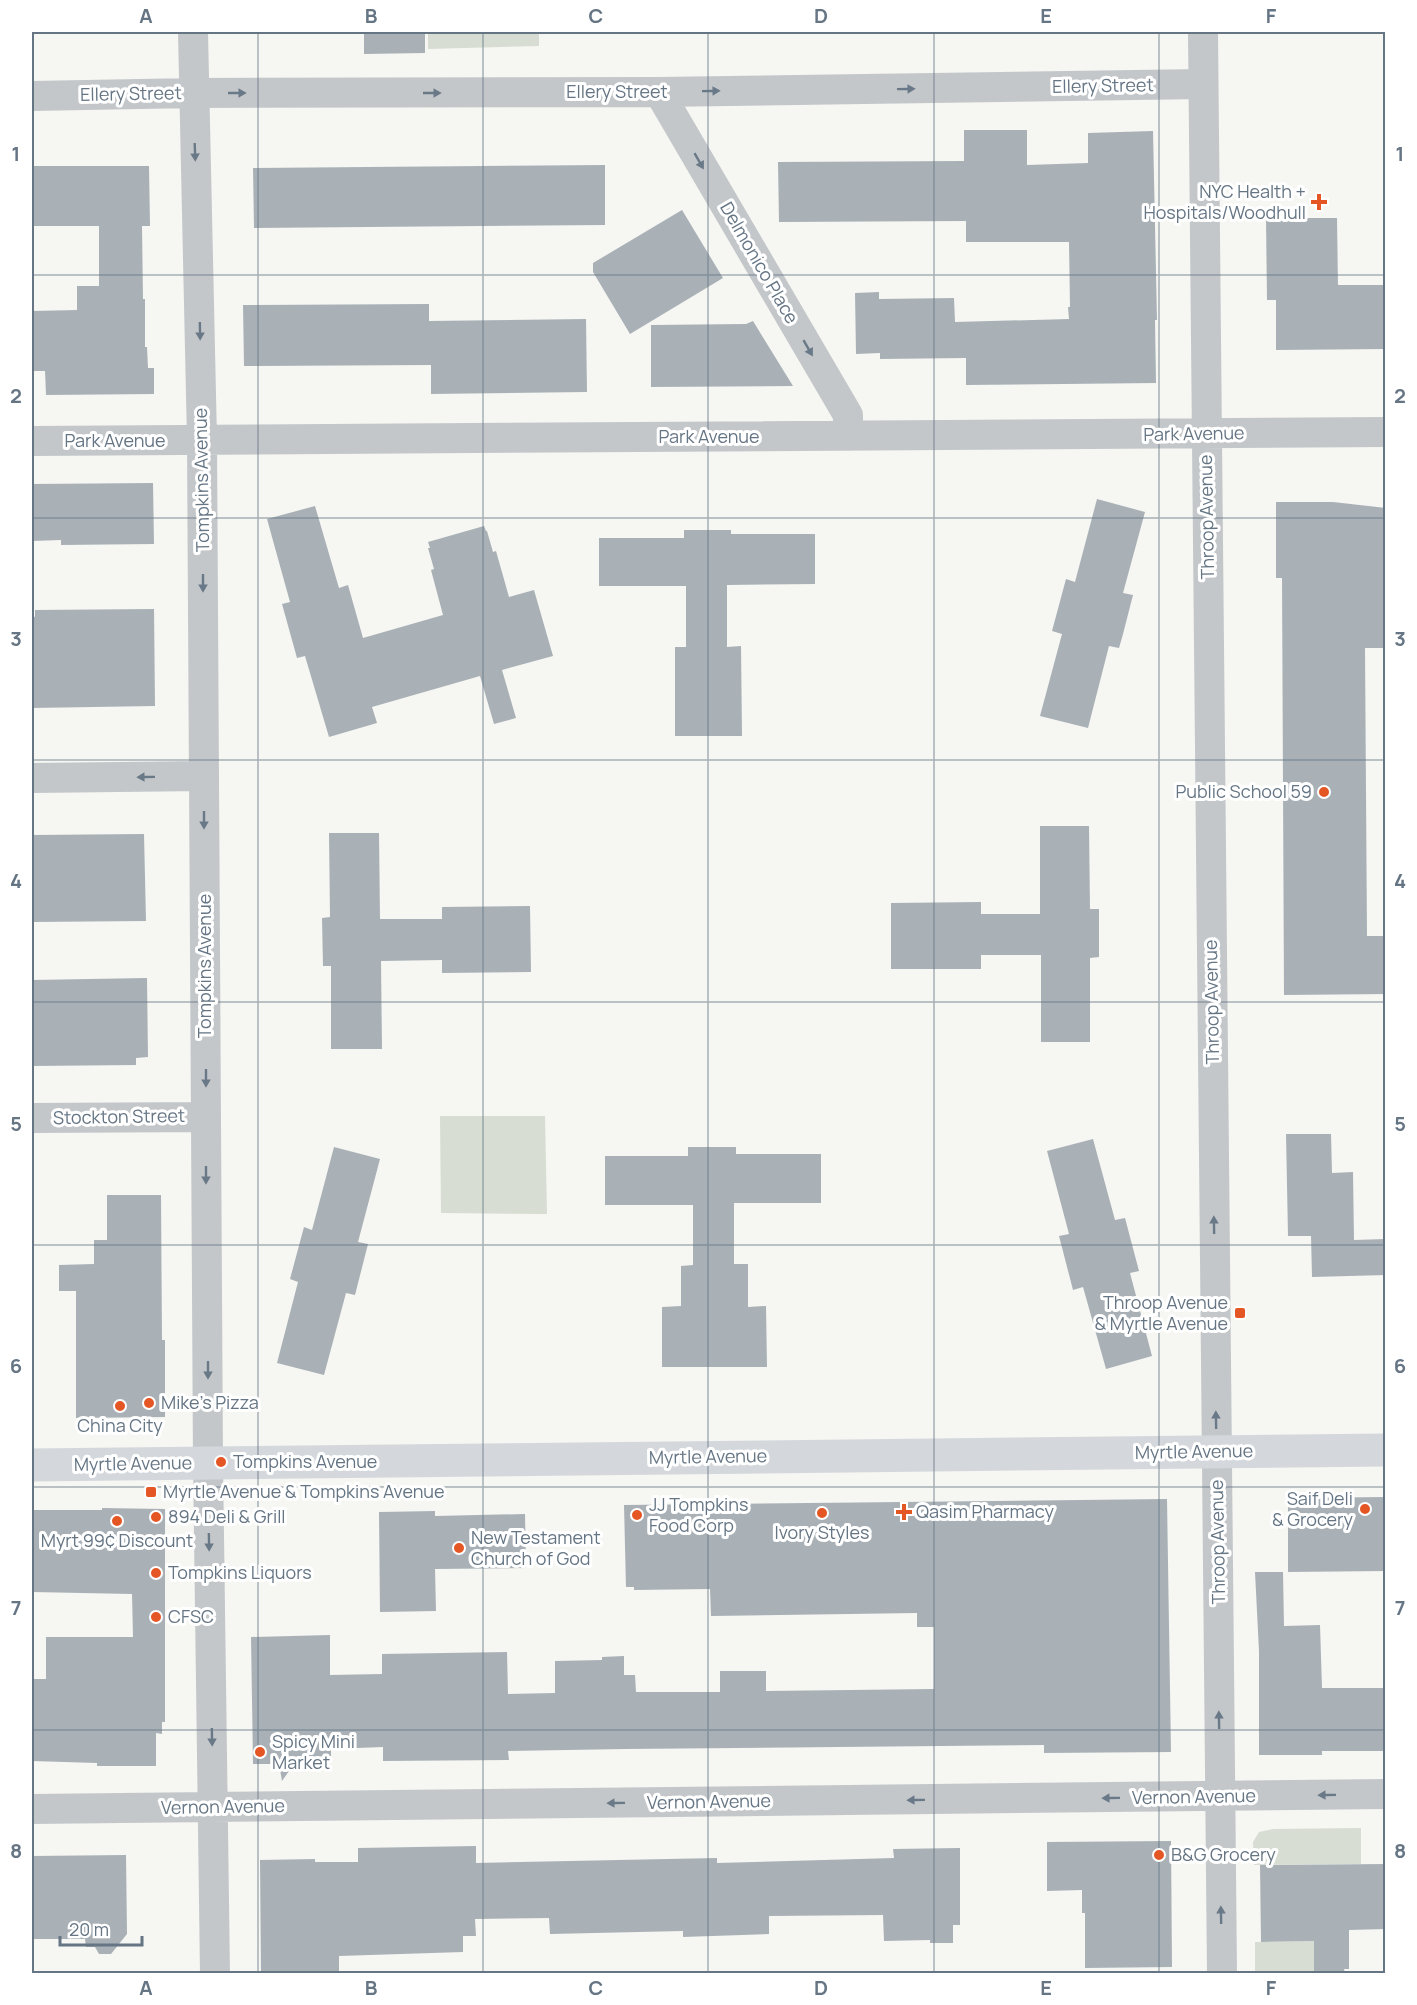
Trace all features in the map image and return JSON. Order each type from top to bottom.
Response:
[{"type":"main road","name":"Myrtle Avenue","points":[[32,1465],[1386,1450]]},
{"type":"street","name":"Tompkins Avenue","points":[[193,32],[202,440],[208,1463],[215,1974]]},
{"type":"street","name":"Throop Avenue","points":[[1203,32],[1222,1974]]},
{"type":"street","name":"Ellery Street","points":[[32,96],[193,93],[659,92],[1203,84]]},
{"type":"street","name":"Delmonico Place","points":[[659,92],[848,415],[848,436]]},
{"type":"street","name":"Park Avenue","points":[[32,441],[1386,432]]},
{"type":"street","points":[[32,778],[204,776]]},
{"type":"street","name":"Stockton Street","points":[[32,1118],[206,1117]]},
{"type":"street","name":"Vernon Avenue","points":[[32,1809],[1386,1794]]},
{"type":"shaded area","points":[[428,32],[539,32],[539,46],[428,49]]},
{"type":"shaded area","points":[[440,1116],[545,1116],[547,1214],[441,1213]]},
{"type":"shaded area","points":[[1361,1828],[1361,1864],[1254,1865],[1253,1842],[1259,1832],[1273,1829]]},
{"type":"shaded area","points":[[1316,1941],[1314,1973],[1255,1973],[1255,1942]]},
{"type":"building","points":[[364,32],[425,32],[425,53],[364,54]]},
{"type":"building","points":[[964,130],[1027,130],[1027,165],[1088,163],[1088,133],[1153,131],[1156,383],[966,385],[966,358],[880,359],[880,353],[856,354],[855,293],[879,292],[879,299],[954,298],[955,322],[1069,319],[1069,242],[966,242],[966,221],[779,222],[778,162],[964,161]]},
{"type":"building","points":[[605,165],[605,225],[254,228],[253,168]]},
{"type":"building","points":[[32,166],[149,166],[150,226],[142,226],[143,299],[145,299],[145,347],[147,347],[148,368],[154,368],[154,394],[46,395],[45,371],[32,371],[32,311],[77,310],[77,286],[99,286],[99,226],[32,226]]},
{"type":"building","points":[[682,210],[723,278],[630,334],[593,272],[593,263]]},
{"type":"building","points":[[1266,218],[1337,218],[1338,285],[1386,285],[1386,349],[1276,350],[1276,300],[1267,300]]},
{"type":"building","points":[[429,304],[429,321],[586,319],[587,392],[431,394],[431,365],[244,366],[243,305]]},
{"type":"building","points":[[753,321],[793,386],[651,387],[651,325],[746,324]]},
{"type":"building","points":[[153,483],[154,544],[61,545],[61,540],[32,541],[32,484]]},
{"type":"building","points":[[1097,499],[1145,512],[1123,593],[1133,595],[1123,634],[1119,648],[1109,646],[1088,728],[1040,716],[1062,634],[1052,631],[1066,579],[1075,582]]},
{"type":"building","name":"Public School 59","points":[[1276,502],[1333,502],[1386,508],[1386,648],[1365,648],[1367,936],[1386,936],[1386,994],[1284,995],[1282,578],[1276,578]]},
{"type":"building","points":[[315,506],[339,588],[348,585],[363,638],[443,615],[431,570],[434,569],[428,542],[484,526],[493,552],[496,551],[509,597],[534,590],[553,656],[502,670],[516,718],[494,724],[480,676],[372,707],[377,723],[329,737],[305,656],[297,658],[282,604],[290,602],[267,519]]},
{"type":"building","points":[[684,530],[731,530],[731,534],[815,534],[815,584],[727,585],[727,647],[741,646],[742,736],[675,736],[675,647],[686,647],[686,586],[599,586],[599,538],[684,538]]},
{"type":"building","points":[[154,609],[155,706],[32,708],[32,616],[35,617],[35,610]]},
{"type":"building","points":[[1040,826],[1089,826],[1090,909],[1099,909],[1099,957],[1090,958],[1090,1042],[1041,1042],[1041,955],[981,955],[981,969],[891,969],[891,903],[981,902],[981,914],[1040,914]]},
{"type":"building","points":[[329,833],[379,833],[380,919],[442,919],[442,907],[530,906],[531,972],[442,973],[442,960],[381,961],[382,1049],[331,1049],[331,966],[323,966],[322,918],[330,917]]},
{"type":"building","points":[[144,834],[146,921],[32,922],[32,835]]},
{"type":"building","points":[[147,978],[148,1057],[136,1058],[136,1065],[32,1066],[32,980]]},
{"type":"building","points":[[1286,1134],[1331,1134],[1332,1173],[1353,1172],[1354,1240],[1386,1239],[1386,1275],[1312,1277],[1311,1236],[1288,1236]]},
{"type":"building","points":[[1093,1139],[1115,1220],[1125,1218],[1139,1271],[1130,1273],[1152,1356],[1106,1369],[1083,1287],[1073,1290],[1059,1236],[1069,1234],[1047,1151]]},
{"type":"building","points":[[334,1147],[380,1159],[358,1242],[368,1244],[355,1295],[346,1293],[324,1375],[277,1363],[298,1282],[290,1279],[304,1227],[312,1230]]},
{"type":"building","points":[[688,1147],[736,1147],[736,1154],[821,1154],[821,1203],[734,1203],[734,1264],[748,1264],[748,1307],[766,1306],[767,1367],[662,1367],[662,1307],[681,1306],[681,1266],[693,1265],[693,1205],[605,1205],[605,1156],[688,1156]]},
{"type":"building","points":[[107,1195],[161,1195],[165,1417],[76,1418],[76,1291],[59,1291],[59,1265],[94,1264],[94,1240],[107,1240]]},
{"type":"building","points":[[1386,1497],[1386,1571],[1288,1572],[1288,1498]]},
{"type":"building","points":[[1167,1499],[1171,1752],[1044,1753],[1044,1745],[625,1749],[508,1751],[509,1760],[383,1761],[383,1747],[331,1749],[331,1763],[294,1764],[282,1781],[279,1764],[253,1764],[251,1637],[330,1635],[330,1675],[382,1674],[382,1654],[507,1652],[508,1694],[555,1693],[555,1661],[602,1660],[602,1657],[624,1656],[624,1675],[635,1675],[636,1692],[720,1692],[720,1671],[766,1671],[766,1691],[934,1689],[934,1627],[917,1627],[917,1613],[711,1616],[710,1589],[634,1590],[634,1587],[626,1587],[624,1505]]},
{"type":"building","points":[[102,1508],[165,1509],[165,1722],[162,1722],[162,1734],[156,1733],[156,1766],[97,1766],[97,1763],[32,1761],[32,1679],[46,1679],[46,1637],[133,1637],[132,1594],[32,1592],[32,1510],[102,1510]]},
{"type":"building","points":[[435,1511],[435,1516],[525,1514],[526,1568],[435,1569],[436,1611],[380,1612],[379,1512]]},
{"type":"building","points":[[1255,1572],[1283,1572],[1284,1626],[1320,1625],[1322,1688],[1386,1688],[1386,1751],[1322,1751],[1322,1755],[1259,1755],[1259,1651]]},
{"type":"building","points":[[1171,1841],[1172,1967],[1085,1968],[1085,1913],[1082,1913],[1082,1890],[1047,1891],[1047,1842]]},
{"type":"building","points":[[476,1846],[476,1863],[717,1858],[717,1863],[894,1858],[893,1849],[960,1848],[960,1925],[953,1925],[953,1943],[930,1943],[930,1940],[884,1941],[883,1915],[769,1916],[769,1934],[683,1937],[683,1931],[550,1934],[549,1918],[475,1919],[476,1936],[463,1936],[463,1952],[339,1956],[339,1974],[261,1974],[260,1860],[315,1859],[315,1862],[358,1862],[358,1848]]},
{"type":"building","points":[[126,1855],[127,1934],[111,1954],[99,1954],[95,1947],[86,1947],[85,1939],[32,1939],[32,1856]]},
{"type":"building","points":[[1386,1864],[1386,1929],[1349,1930],[1349,1969],[1344,1969],[1345,1974],[1314,1974],[1314,1941],[1261,1942],[1260,1865]]},
{"type":"place","name":"NYC Health + Hospitals/Woodhull","points":[[1319,202]]},
{"type":"place","name":"Public School 59","points":[[1324,792]]},
{"type":"place","name":"Throop Avenue & Myrtle Avenue","points":[[1240,1313]]},
{"type":"place","name":"Mike's Pizza","points":[[149,1403]]},
{"type":"place","name":"China City","points":[[120,1406]]},
{"type":"place","name":"Tompkins Avenue","points":[[221,1462]]},
{"type":"place","name":"Myrtle Avenue & Tompkins Avenue","points":[[151,1492]]},
{"type":"place","name":"Saif Deli & Grocery","points":[[1365,1509]]},
{"type":"place","name":"Qasim Pharmacy","points":[[904,1512]]},
{"type":"place","name":"Ivory Styles","points":[[822,1513]]},
{"type":"place","name":"JJ Tompkins Food Corp","points":[[637,1515]]},
{"type":"place","name":"894 Deli & Grill","points":[[156,1517]]},
{"type":"place","name":"Myrt 99¢ Discount","points":[[117,1521]]},
{"type":"place","name":"New Testament Church of God","points":[[459,1548]]},
{"type":"place","name":"Tompkins Liquors","points":[[156,1573]]},
{"type":"place","name":"CFSC","points":[[156,1617]]},
{"type":"place","name":"Spicy Mini Market","points":[[260,1752]]},
{"type":"place","name":"B&G Grocery","points":[[1159,1855]]}]
